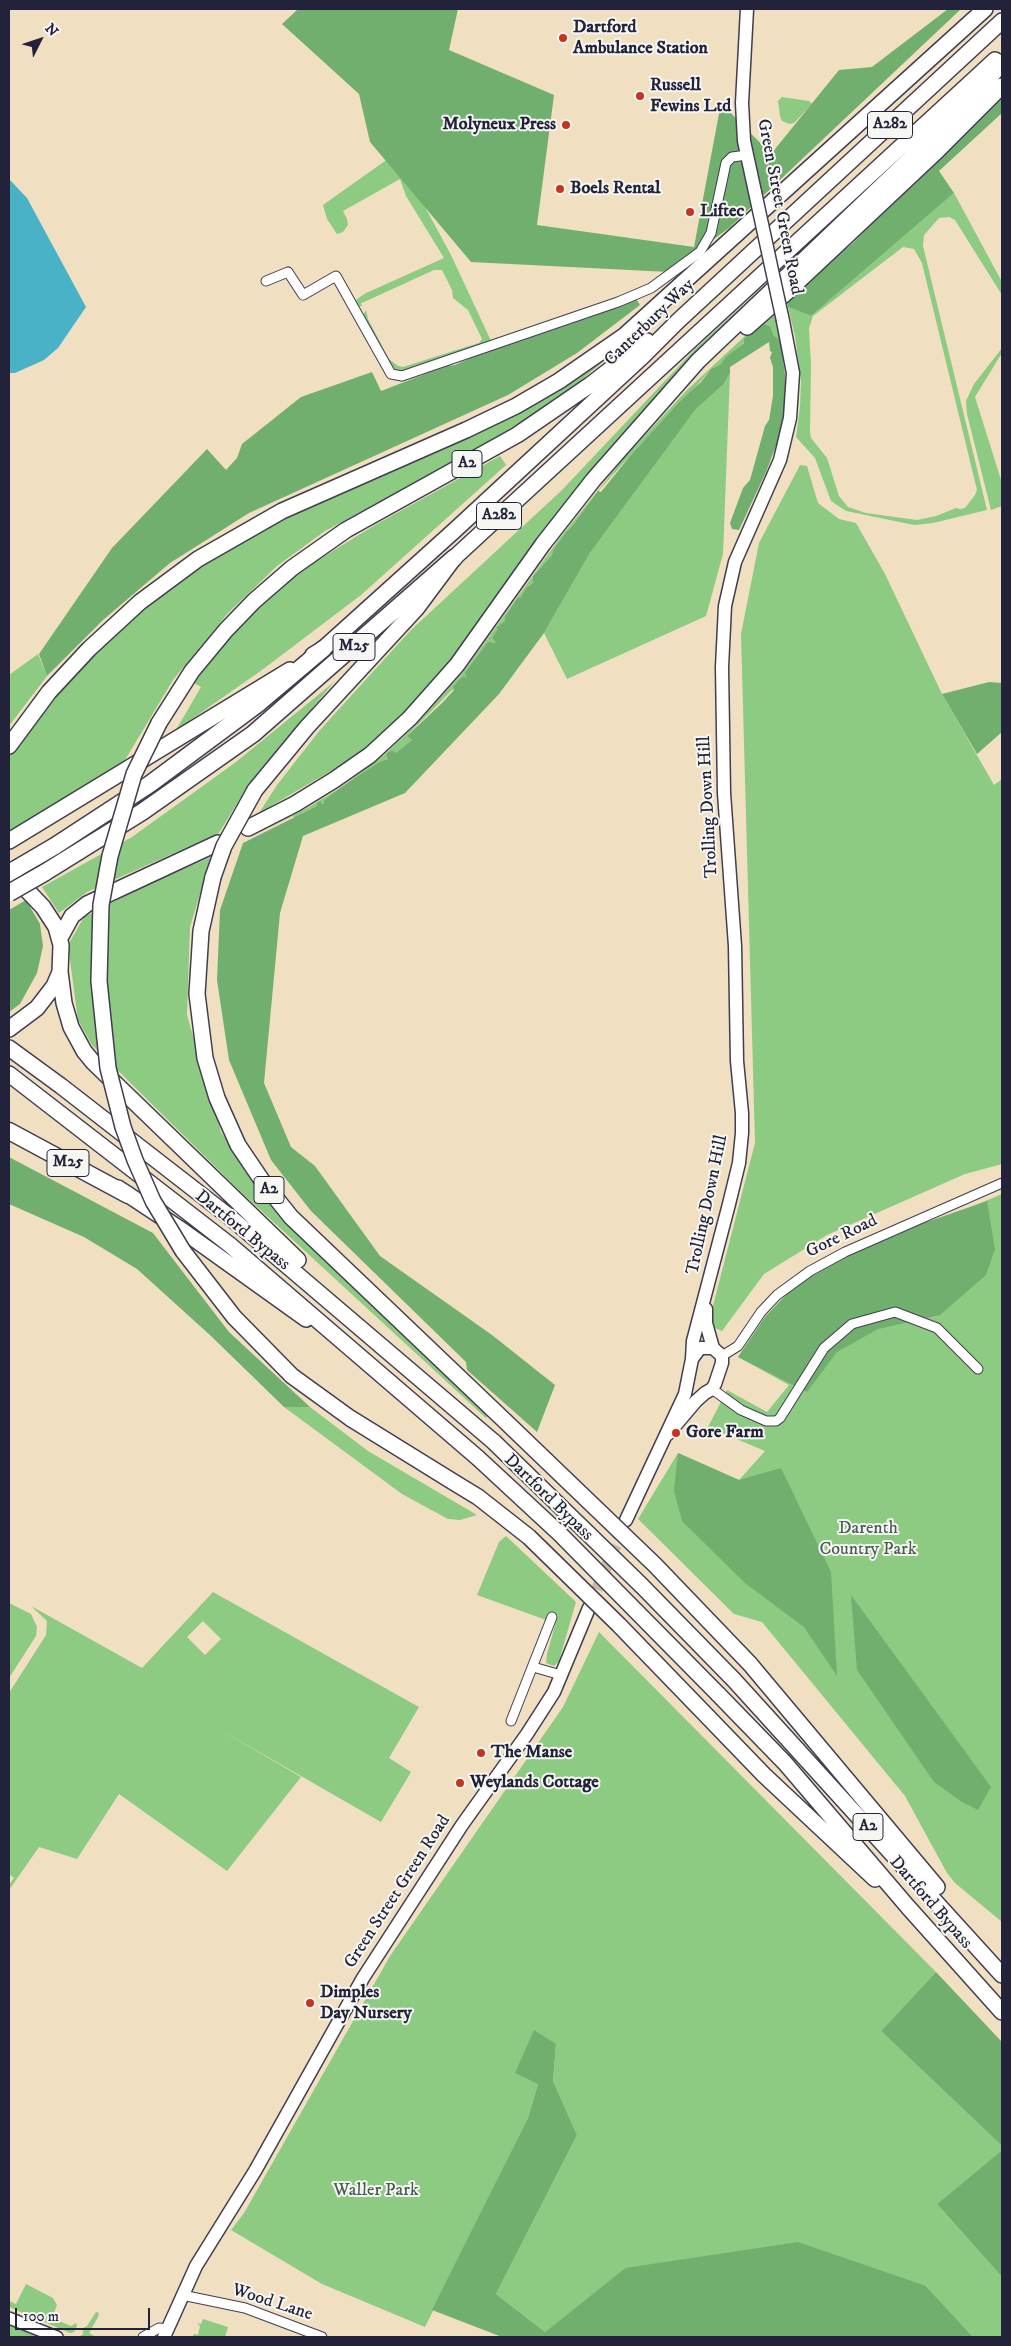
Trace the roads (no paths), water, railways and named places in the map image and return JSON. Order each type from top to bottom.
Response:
[{"type":"highway","points":[[9,746],[49,692],[88,649],[140,602],[198,559],[282,511],[509,410],[559,381],[624,336],[985,9]]},
{"type":"highway","name":"Canterbury Way","points":[[9,841],[323,649],[644,356],[678,321],[1002,21]]},
{"type":"highway","name":"A282","points":[[454,558],[1002,53]]},
{"type":"highway","points":[[248,828],[295,804],[339,777],[370,755],[410,718],[457,664],[572,506],[698,361],[923,147],[990,78],[1002,62]]},
{"type":"highway","points":[[660,405],[788,291],[1002,86]]},
{"type":"highway","name":"A2","points":[[678,321],[517,435],[346,530],[296,564],[266,590],[226,630],[192,671],[158,723],[134,774],[110,856],[101,905],[99,980],[108,1068],[123,1127],[153,1200],[183,1251],[234,1317],[292,1376],[354,1421],[455,1483],[508,1520],[541,1548],[764,1775],[844,1852],[908,1907]]},
{"type":"highway","name":"A2","points":[[454,558],[416,609],[307,727],[255,790],[224,846],[213,877],[201,932],[197,994],[207,1064],[217,1098],[238,1145],[262,1182],[291,1217],[655,1565],[750,1664],[912,1858],[1002,1959]]},
{"type":"highway","name":"M25","points":[[9,893],[142,812],[253,734],[454,558]]},
{"type":"highway","name":"M25","points":[[9,874],[150,784],[259,703],[323,649]]},
{"type":"highway","points":[[218,843],[86,904],[72,916],[60,938],[60,972],[64,1003],[69,1021],[77,1040],[93,1062],[119,1089],[180,1144],[279,1244],[320,1279],[404,1364]]},
{"type":"highway","points":[[9,874],[37,899],[60,938]]},
{"type":"highway","points":[[9,1029],[37,1008],[48,995],[60,972]]},
{"type":"highway","name":"Dartford Bypass","points":[[9,1048],[231,1218],[494,1442],[567,1511],[734,1680],[1002,1975]]},
{"type":"highway","name":"Dartford Bypass","points":[[9,1074],[218,1234],[388,1378],[560,1534],[785,1764],[908,1907],[1002,2012]]},
{"type":"highway","points":[[9,1123],[128,1195],[183,1231],[388,1378]]},
{"type":"highway","name":"M25","points":[[9,1131],[128,1195]]},
{"type":"main road","name":"Green Street Green Road","points":[[747,9],[742,103],[747,156],[784,321]]},
{"type":"main road","name":"Trolling Down Hill","points":[[692,1359],[693,1341],[706,1299],[739,1164],[742,1119],[737,1061],[735,946],[724,793],[722,667],[724,613],[728,589],[736,562],[780,460],[790,418],[794,390],[793,372],[784,321]]},
{"type":"main road","name":"Trolling Down Hill","points":[[706,1299],[706,1323],[717,1352]]},
{"type":"main road","points":[[626,1520],[668,1434],[688,1385],[692,1359],[700,1348],[717,1352],[721,1370],[708,1391],[668,1434]]},
{"type":"main road","points":[[688,1385],[698,1392],[708,1391]]},
{"type":"main road","name":"Green Street Green Road","points":[[166,2333],[196,2266],[255,2171],[363,1978],[462,1825],[541,1712],[561,1675],[589,1608]]},
{"type":"street","points":[[266,281],[288,272],[303,295],[336,276],[391,374],[402,376],[618,302],[654,286],[700,252],[711,234],[726,163],[732,157],[747,156]]},
{"type":"street","name":"Gore Road","points":[[717,1352],[738,1346],[756,1319],[777,1295],[810,1270],[844,1252],[1002,1183]]},
{"type":"street","points":[[708,1391],[741,1410],[766,1421],[776,1421],[780,1418],[824,1348],[852,1324],[895,1312],[937,1328],[978,1369]]},
{"type":"street","points":[[511,1720],[552,1617]]},
{"type":"street","points":[[533,1667],[561,1675]]},
{"type":"street","name":"Wood Lane","points":[[182,2295],[245,2308],[322,2337]]},
{"type":"street","points":[[9,2318],[57,2337]]},
{"type":"street","name":"Green Street Green Road","points":[[144,2337],[159,2328],[166,2333]]},
{"type":"water","points":[[9,179],[27,198],[86,307],[58,348],[44,360],[15,373],[9,373]]},
{"type":"tunnel","points":[[590,1606],[624,1525]]},
{"type":"place","name":"Dartford Ambulance Station","points":[[563,38]]},
{"type":"place","name":"Russell Fewins Ltd","points":[[640,96]]},
{"type":"place","name":"Molyneux Press","points":[[566,125]]},
{"type":"place","name":"Boels Rental","points":[[560,189]]},
{"type":"place","name":"Liftec","points":[[690,212]]},
{"type":"place","name":"Gore Farm","points":[[676,1433]]},
{"type":"place","name":"The Manse","points":[[481,1753]]},
{"type":"place","name":"Weylands Cottage","points":[[460,1783]]},
{"type":"place","name":"Dimples Day Nursery","points":[[310,2003]]},
{"type":"park label","name":"Darenth Country Park","points":[[868,1539]]},
{"type":"park label","name":"Waller Park","points":[[376,2191]]}]
